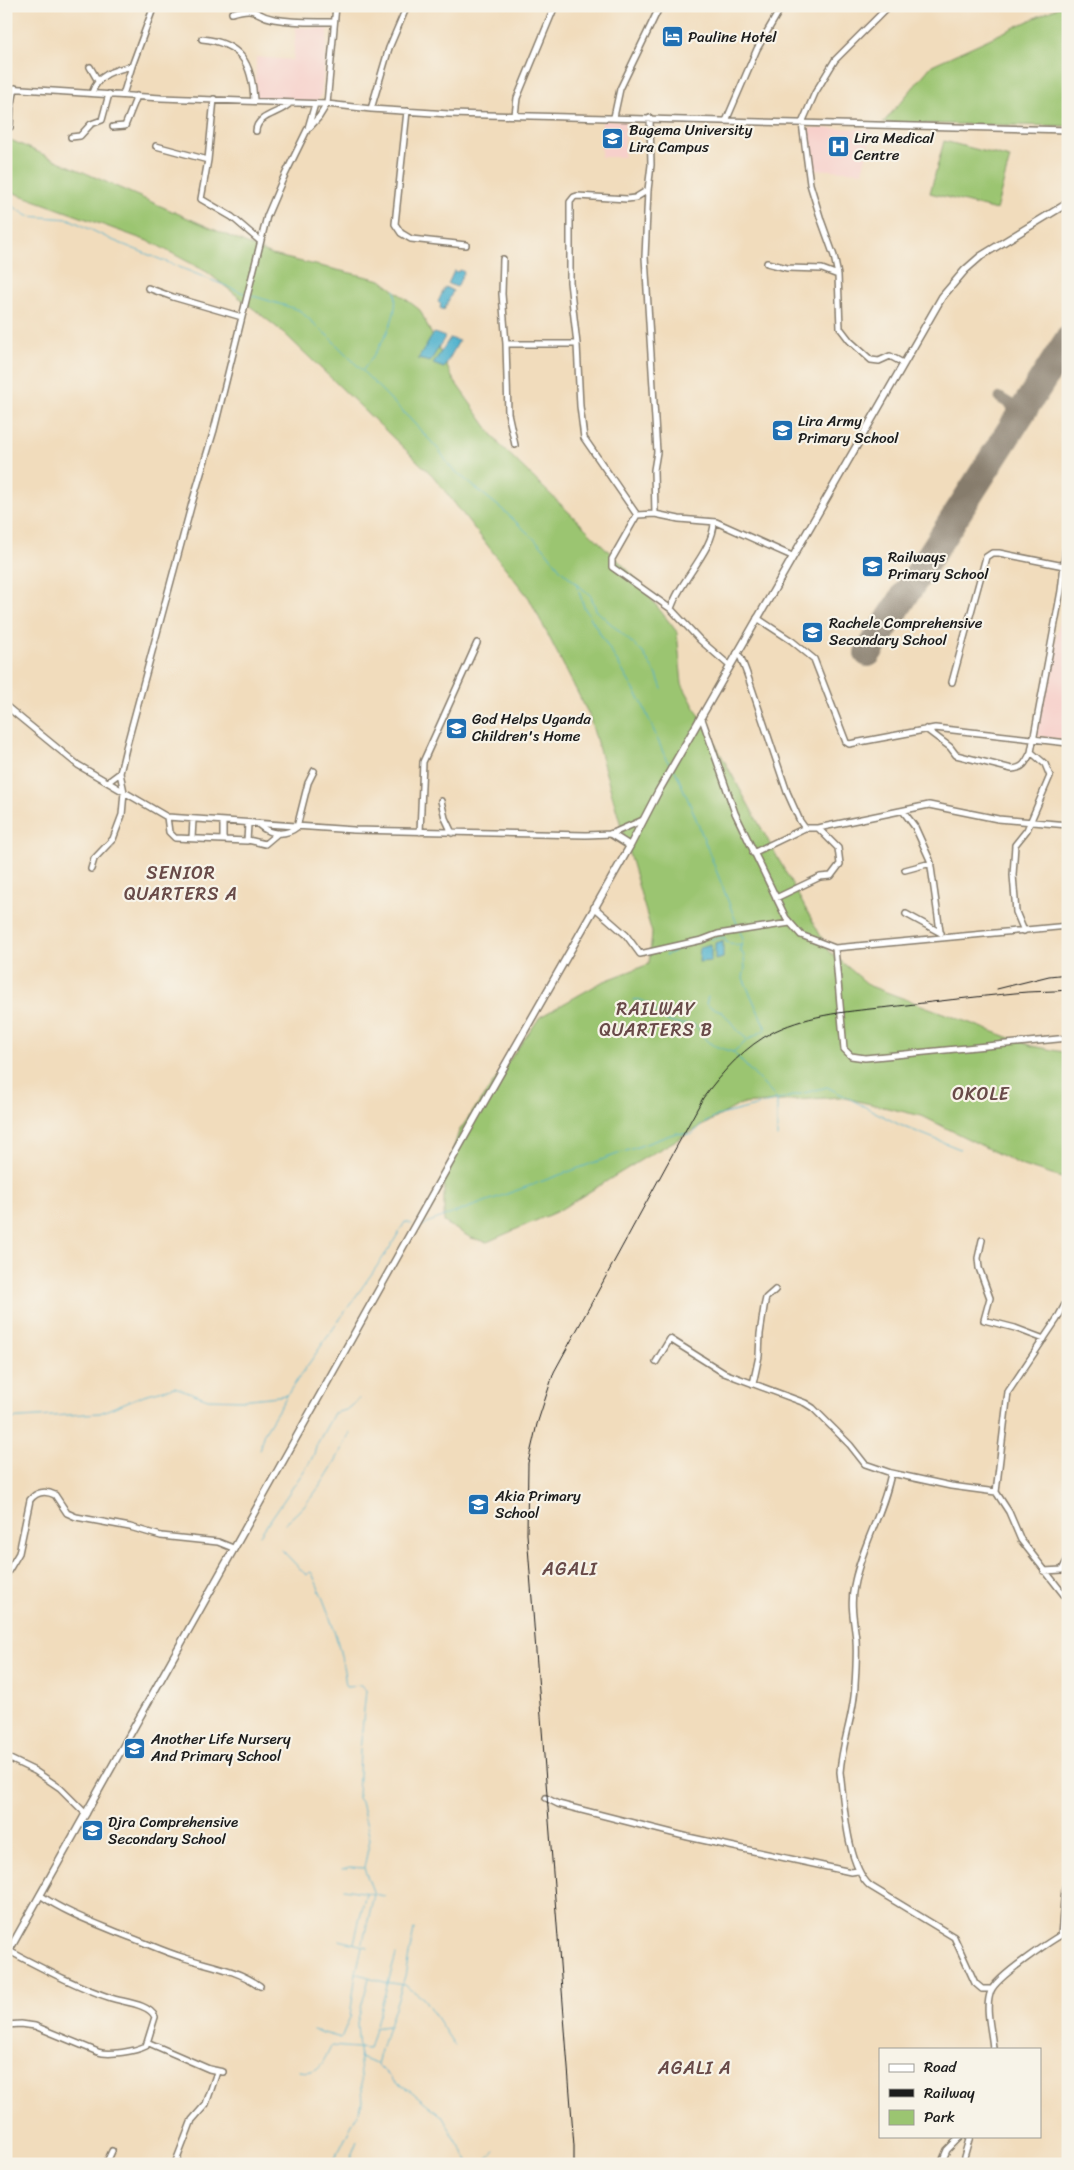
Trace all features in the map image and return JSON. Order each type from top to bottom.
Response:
[{"type":"main road","points":[[8,1953],[233,1548],[630,846],[672,767],[942,297],[965,270],[992,248],[1068,203]]},
{"type":"main road","points":[[611,834],[630,846]]},
{"type":"street","points":[[123,95],[154,6]]},
{"type":"street","points":[[308,128],[320,117],[327,104],[336,6]]},
{"type":"street","points":[[371,109],[389,48],[406,6]]},
{"type":"street","points":[[515,115],[517,98],[555,6]]},
{"type":"street","points":[[614,117],[620,89],[660,6]]},
{"type":"street","points":[[726,120],[756,49],[782,6]]},
{"type":"street","points":[[889,6],[835,60],[815,92],[802,123],[810,184],[820,220],[834,256],[838,275],[840,328],[850,341],[871,360],[879,361],[890,356],[903,363]]},
{"type":"street","points":[[232,13],[248,9],[274,19],[300,22],[334,22]]},
{"type":"street","points":[[202,39],[213,40],[229,46],[242,56],[250,74],[254,100]]},
{"type":"street","points":[[92,93],[98,81],[112,70],[132,66]]},
{"type":"street","points":[[90,67],[98,81]]},
{"type":"street","points":[[6,88],[327,104],[407,111],[1068,130]]},
{"type":"street","points":[[10,127],[15,88]]},
{"type":"street","points":[[71,137],[80,136],[91,124],[102,120],[109,94]]},
{"type":"street","points":[[113,127],[121,128],[125,126],[137,96]]},
{"type":"street","points":[[214,99],[208,160],[201,199],[228,214],[260,241]]},
{"type":"street","points":[[256,131],[262,119],[290,102]]},
{"type":"street","points":[[91,869],[94,859],[117,832],[122,815],[124,792],[120,773],[192,503],[214,430],[260,241],[276,193],[308,128],[315,104]]},
{"type":"street","points":[[6,115],[11,109]]},
{"type":"street","points":[[407,111],[395,224],[401,233],[411,239],[466,245]]},
{"type":"street","points":[[650,118],[651,165],[645,257],[657,452],[654,479],[655,514]]},
{"type":"street","points":[[156,146],[208,160]]},
{"type":"street","points":[[637,515],[584,438],[570,282],[570,202],[577,196],[635,198],[648,190]]},
{"type":"street","points":[[503,259],[502,285],[508,413],[514,445]]},
{"type":"street","points":[[767,263],[787,268],[822,269],[838,275]]},
{"type":"street","points":[[148,288],[242,317]]},
{"type":"street","points":[[506,344],[577,344]]},
{"type":"street","points":[[637,515],[655,514],[720,523],[792,556]]},
{"type":"street","points":[[637,515],[612,559],[612,567],[671,609],[700,640],[730,666]]},
{"type":"street","points":[[671,609],[712,535],[714,522]]},
{"type":"street","points":[[926,729],[937,739],[950,746],[956,755],[1012,769],[1022,768],[1031,752],[1064,566],[1068,530]]},
{"type":"street","points":[[952,682],[986,557],[992,553],[1064,566]]},
{"type":"street","points":[[757,618],[792,641],[814,659],[846,742],[849,744],[926,729],[944,728],[1068,744]]},
{"type":"street","points":[[420,832],[423,762],[477,643]]},
{"type":"street","points":[[737,653],[741,658],[787,792],[800,821],[806,828]]},
{"type":"street","points":[[6,706],[67,756],[167,818],[259,825],[420,832],[611,834],[643,820]]},
{"type":"street","points":[[701,716],[722,779],[754,853],[790,923],[801,935],[835,948],[1068,926]]},
{"type":"street","points":[[1024,931],[1017,917],[1013,875],[1015,845],[1027,830],[1050,776],[1045,764],[1031,752]]},
{"type":"street","points":[[259,825],[266,830],[278,833],[290,832],[298,827],[308,783],[314,772]]},
{"type":"street","points":[[108,782],[120,773]]},
{"type":"street","points":[[441,801],[445,818],[452,833]]},
{"type":"street","points":[[754,853],[806,828],[818,828],[936,805],[998,819],[1068,825]]},
{"type":"street","points":[[903,811],[915,827],[931,863],[940,931],[945,939]]},
{"type":"street","points":[[167,818],[170,835],[175,838],[248,840],[265,844],[278,833]]},
{"type":"street","points":[[192,838],[193,820]]},
{"type":"street","points":[[223,822],[223,840]]},
{"type":"street","points":[[248,824],[248,840]]},
{"type":"street","points":[[776,898],[820,877],[831,876],[840,864],[838,848],[818,828]]},
{"type":"street","points":[[904,870],[931,863]]},
{"type":"street","points":[[594,907],[626,935],[640,954],[702,940],[718,934],[790,923]]},
{"type":"street","points":[[906,914],[940,931]]},
{"type":"street","points":[[835,948],[844,1048],[851,1056],[865,1058],[1068,1038]]},
{"type":"street","points":[[982,1240],[978,1258],[979,1268],[990,1298],[984,1320],[1021,1330],[1044,1339]]},
{"type":"street","points":[[753,1384],[760,1356],[760,1334],[766,1298],[774,1290]]},
{"type":"street","points":[[1068,1299],[1044,1339],[1008,1392],[996,1492],[1009,1512],[1021,1540],[1068,1600]]},
{"type":"street","points":[[656,1362],[670,1339],[710,1366],[809,1405],[850,1445],[865,1464],[891,1473],[942,1484],[996,1492]]},
{"type":"street","points":[[891,1473],[878,1519],[855,1580],[852,1597],[856,1642],[854,1698],[852,1717],[841,1759],[840,1772],[851,1848],[858,1871],[863,1879],[889,1899],[954,1937],[975,1983],[982,1989],[991,1989]]},
{"type":"street","points":[[6,1575],[19,1553],[28,1504],[34,1495],[41,1492],[55,1495],[67,1513],[76,1517],[130,1527],[161,1536],[218,1542],[233,1548]]},
{"type":"street","points":[[1044,1571],[1062,1570],[1068,1559]]},
{"type":"street","points":[[6,1757],[35,1771],[60,1788],[86,1814]]},
{"type":"street","points":[[546,1798],[558,1804],[688,1837],[851,1872],[858,1871]]},
{"type":"street","points":[[1061,1935],[1065,1888],[1068,1878]]},
{"type":"street","points":[[40,1895],[69,1912],[95,1924],[184,1958],[249,1978],[260,1986]]},
{"type":"street","points":[[993,2048],[989,2014],[991,1989],[1009,1971],[1068,1931]]},
{"type":"street","points":[[6,2025],[36,2026],[102,2054],[140,2049],[148,2043],[155,2018],[152,2012],[70,1982],[8,1953]]},
{"type":"street","points":[[148,2043],[220,2072],[209,2100],[192,2120],[175,2164]]},
{"type":"street","points":[[952,2164],[941,2163],[947,2150],[959,2138]]},
{"type":"street","points":[[962,2164],[969,2138]]},
{"type":"street","points":[[106,2164],[112,2152]]},
{"type":"shaded area","points":[[296,27],[328,29],[321,97],[314,102],[255,100],[256,57],[293,60]]},
{"type":"shaded area","name":"Bugema University Lira Campus","points":[[602,120],[625,121],[624,157],[601,157]]},
{"type":"shaded area","name":"Lira Medical Centre","points":[[811,128],[871,129],[872,133],[862,172],[812,169],[805,133]]},
{"type":"shaded area","points":[[1068,578],[1068,740],[1036,736]]},
{"type":"green space","points":[[1061,6],[1068,6],[1068,126],[883,123],[932,65]]},
{"type":"green space","points":[[6,138],[272,255],[381,280],[420,310],[453,379],[499,444],[631,573],[677,632],[682,684],[829,951],[870,986],[1032,1046],[1068,1053],[1068,1180],[1023,1166],[922,1116],[840,1097],[741,1104],[646,1157],[558,1211],[487,1242],[471,1238],[444,1222],[444,1179],[459,1131],[540,1017],[602,982],[649,964],[652,933],[589,715],[529,598],[433,476],[284,333],[207,272],[153,243],[6,190]]},
{"type":"green space","points":[[944,141],[1010,158],[996,210],[930,193]]},
{"type":"water","points":[[460,270],[464,272],[457,287],[448,284],[454,271],[458,272]]},
{"type":"water","points":[[445,287],[453,291],[444,310],[440,308],[441,304],[438,302]]},
{"type":"water","points":[[434,333],[445,337],[430,362],[418,359]]},
{"type":"water","points":[[450,338],[459,341],[444,368],[433,364]]},
{"type":"water","points":[[723,941],[723,958],[715,960],[715,943]]},
{"type":"water","points":[[711,944],[711,961],[699,962],[700,947]]},
{"type":"waterway","points":[[6,202],[28,216],[69,219],[112,240],[246,294]]},
{"type":"waterway","points":[[363,370],[387,333],[394,312],[395,290]]},
{"type":"waterway","points":[[250,295],[299,310],[329,337],[439,450],[451,468],[503,510],[543,547],[561,570],[591,596],[596,610],[643,653],[657,675],[662,689]]},
{"type":"waterway","points":[[576,583],[584,607],[642,703],[666,759],[671,765]]},
{"type":"waterway","points":[[675,770],[739,929]]},
{"type":"waterway","points":[[740,932],[743,939],[740,949],[744,956],[745,968],[743,978],[766,1029],[733,1052],[777,1101],[777,1137]]},
{"type":"waterway","points":[[711,939],[724,937],[726,942],[741,946]]},
{"type":"waterway","points":[[666,955],[685,946]]},
{"type":"waterway","points":[[708,997],[706,1004],[723,1013],[747,1039]]},
{"type":"waterway","points":[[633,1000],[638,999],[647,1003],[669,1022],[693,1024],[706,1040],[719,1048],[733,1052]]},
{"type":"waterway","points":[[418,1225],[422,1226],[676,1133],[691,1135],[703,1124],[717,1116],[827,1087],[900,1125],[960,1149]]},
{"type":"waterway","points":[[259,1450],[264,1433],[291,1389],[389,1249],[405,1222],[411,1224]]},
{"type":"waterway","points":[[6,1419],[100,1413],[144,1395],[175,1387],[208,1399],[242,1400],[287,1395]]},
{"type":"waterway","points":[[260,1535],[310,1462],[316,1446],[334,1413],[346,1410],[359,1399]]},
{"type":"waterway","points":[[285,1523],[306,1504],[323,1482],[350,1433]]},
{"type":"waterway","points":[[282,1550],[304,1573],[307,1575],[310,1572],[312,1573],[334,1628],[346,1686],[361,1685],[366,1690],[358,1798],[361,1802],[370,1839],[364,1868],[374,1894],[356,1973],[384,1982],[405,1985],[424,1999],[455,2046]]},
{"type":"waterway","points":[[342,1869],[350,1867],[363,1868]]},
{"type":"waterway","points":[[344,1889],[385,1896]]},
{"type":"waterway","points":[[354,1943],[366,1892]]},
{"type":"waterway","points":[[389,2026],[405,1976],[414,1929]]},
{"type":"waterway","points":[[339,1940],[368,1947]]},
{"type":"waterway","points":[[299,2071],[306,2072],[317,2069],[331,2046],[369,2049],[396,1955]]},
{"type":"waterway","points":[[313,2030],[341,2038],[350,2017],[356,1973]]},
{"type":"waterway","points":[[330,2164],[340,2149],[363,2102],[357,2023],[369,1978]]},
{"type":"waterway","points":[[374,2028],[388,2026],[377,2064],[395,2082],[411,2091],[442,2116],[470,2164]]},
{"type":"waterway","points":[[359,2057],[376,2063]]},
{"type":"waterway","points":[[348,2164],[357,2141]]},
{"type":"waterway","points":[[481,2164],[495,2151]]},
{"type":"taxiway","points":[[1000,398],[1022,411]]},
{"type":"runway","points":[[868,653],[1068,340]]},
{"type":"railway","points":[[997,989],[1049,976],[1068,974]]},
{"type":"railway","points":[[574,2164],[527,1534],[528,1463],[537,1424],[554,1372],[703,1098],[718,1078],[754,1044],[789,1025],[831,1014],[1021,992],[1068,990]]},
{"type":"place","name":"Pauline Hotel","points":[[672,37]]},
{"type":"place","name":"Bugema University Lira Campus","points":[[613,139]]},
{"type":"place","name":"Lira Medical Centre","points":[[838,147]]},
{"type":"place","name":"Lira Army Primary School","points":[[782,430]]},
{"type":"place","name":"Railways Primary School","points":[[872,566]]},
{"type":"place","name":"Rachele Comprehensive Secondary School","points":[[813,632]]},
{"type":"place","name":"God Helps Uganda Children's Home","points":[[456,728]]},
{"type":"place","name":"Akia Primary School","points":[[479,1505]]},
{"type":"place","name":"Another Life Nursery And Primary School","points":[[135,1748]]},
{"type":"place","name":"Djra Comprehensive Secondary School","points":[[92,1831]]},
{"type":"district","name":"SENIOR QUARTERS A","points":[[181,883]]},
{"type":"district","name":"RAILWAY QUARTERS B","points":[[656,1019]]},
{"type":"district","name":"OKOLE","points":[[981,1094]]},
{"type":"district","name":"AGALI","points":[[570,1569]]},
{"type":"district","name":"AGALI A","points":[[695,2068]]}]
